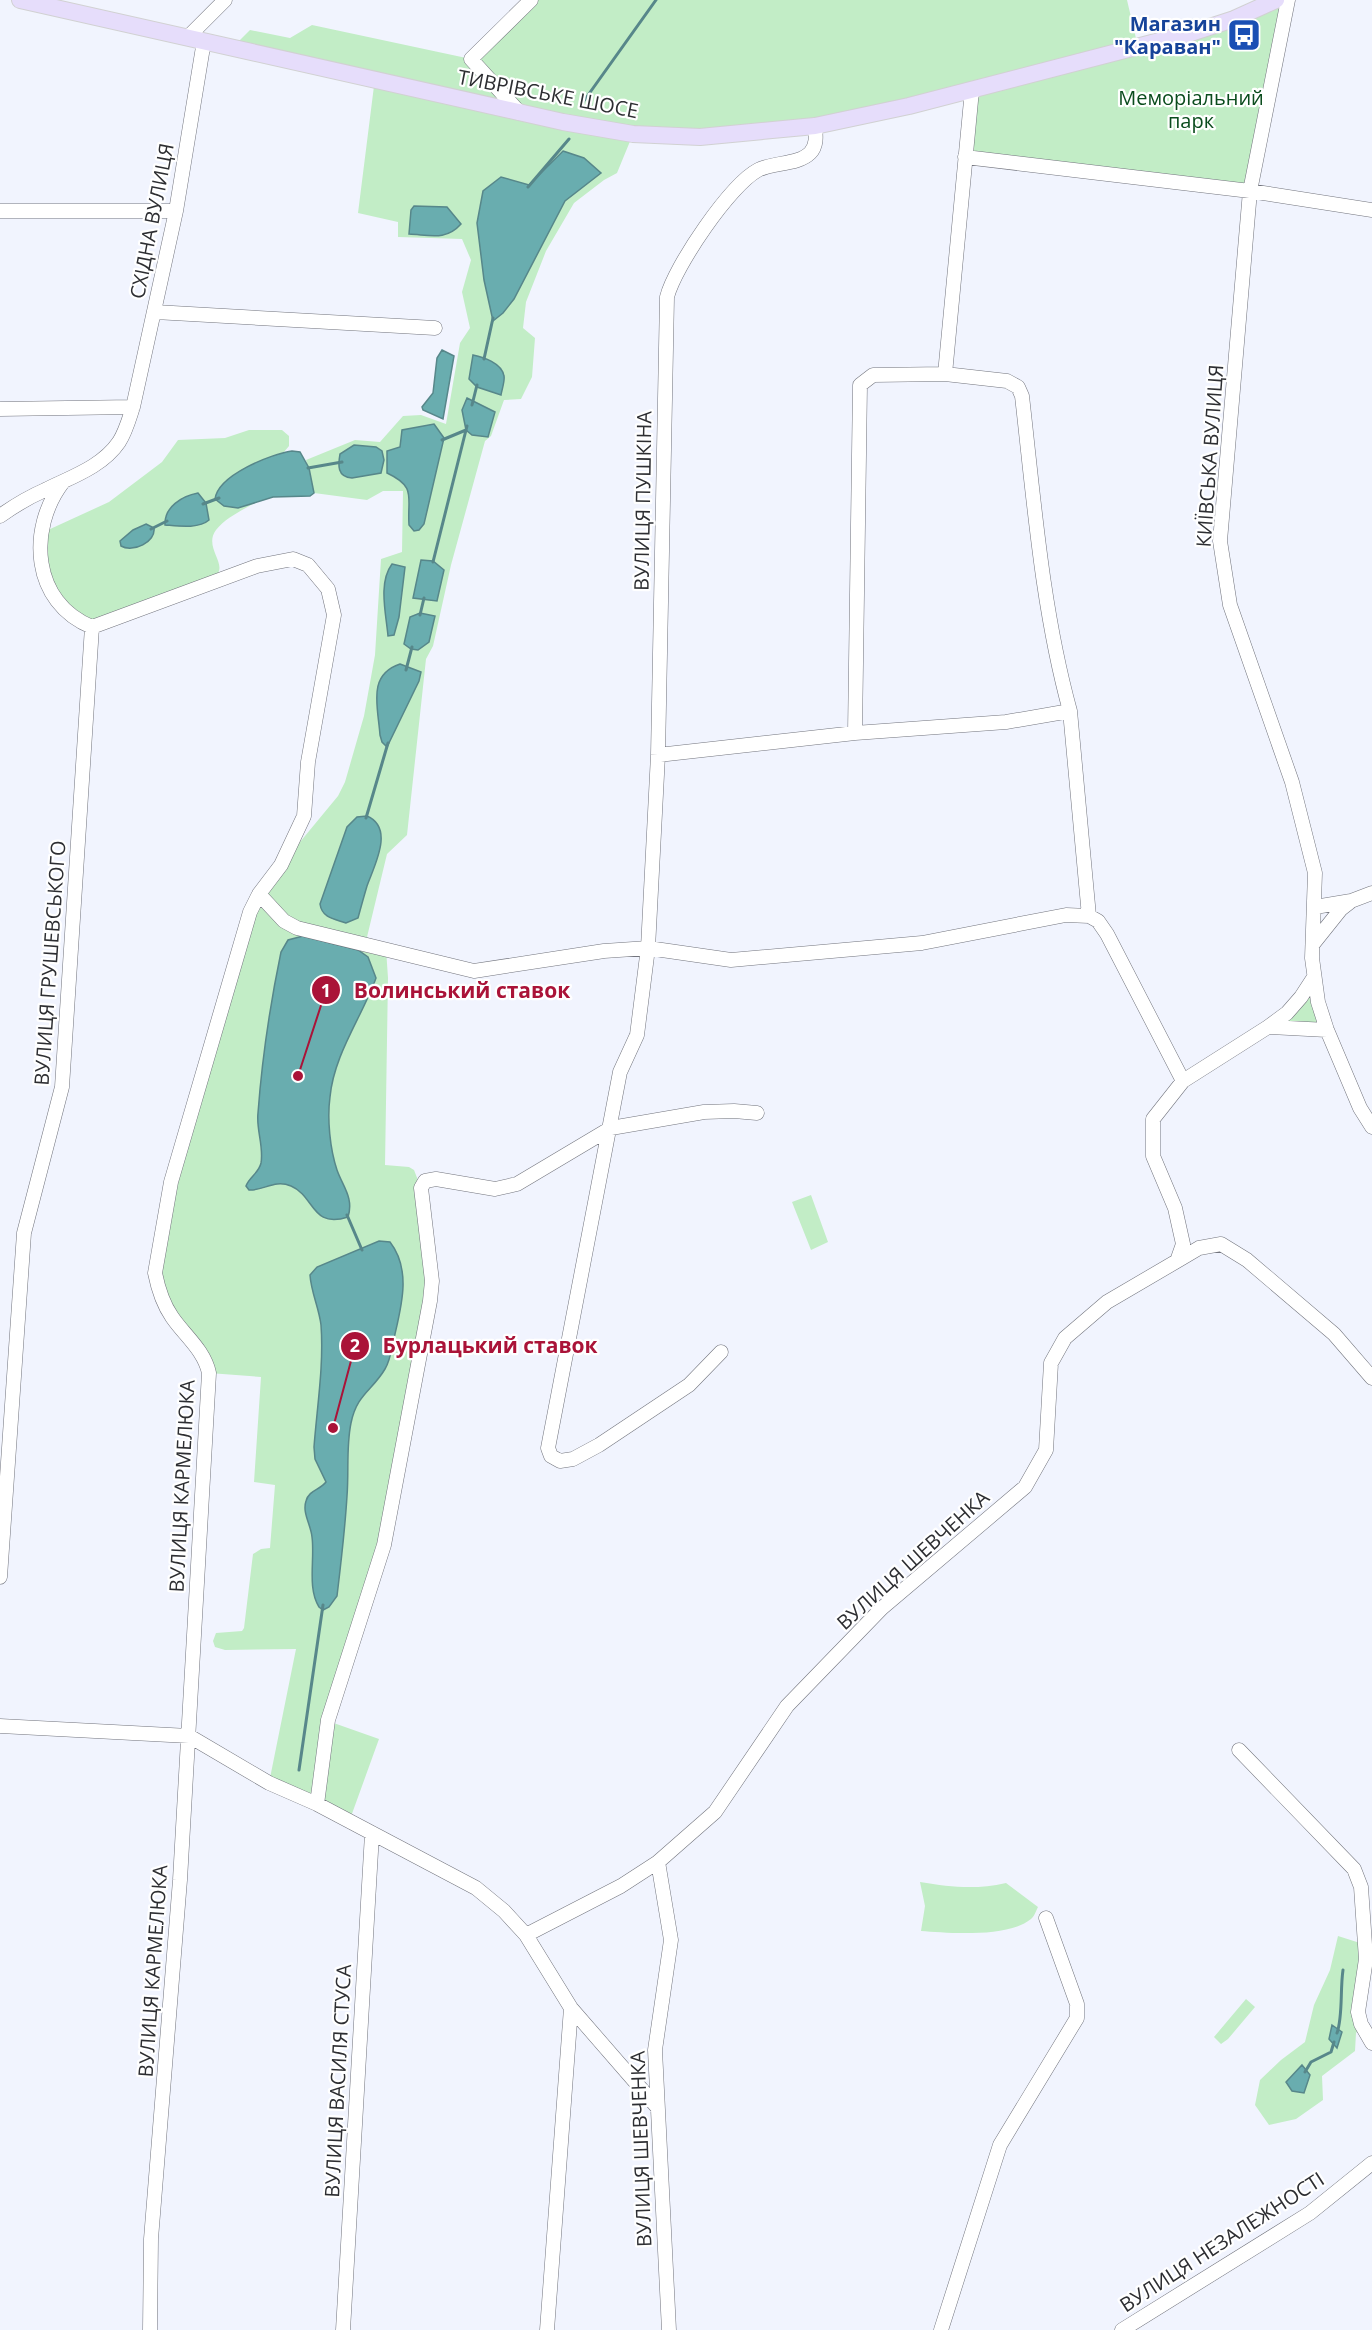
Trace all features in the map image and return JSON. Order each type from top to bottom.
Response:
[{"type":"main road","name":"ТИВРІВСЬКЕ ШОСЕ","points":[[20,0],[604,130],[718,137],[815,126],[972,90],[1194,32],[1234,19],[1276,0]]},
{"type":"street","points":[[196,39],[225,0]]},
{"type":"street","points":[[520,113],[471,60],[531,0]]},
{"type":"street","name":"КИЇВСЬКА ВУЛИЦЯ","points":[[1288,0],[1250,190],[1220,541],[1230,605],[1292,782],[1315,873],[1313,944],[1314,977],[1318,1002],[1327,1030],[1360,1108],[1372,1127]]},
{"type":"street","name":"СХІДНА ВУЛИЦЯ","points":[[0,516],[22,501],[87,470],[104,459],[116,447],[125,431],[133,407],[176,211],[196,39]]},
{"type":"street","points":[[945,374],[972,90]]},
{"type":"street","name":"ВУЛИЦЯ ПУШКІНА","points":[[721,1352],[689,1385],[599,1445],[573,1459],[560,1461],[551,1456],[548,1448],[620,1072],[637,1035],[648,948],[658,755],[667,297],[678,270],[719,209],[738,186],[749,176],[765,167],[804,158],[814,148],[815,126]]},
{"type":"street","points":[[965,157],[1250,190],[1372,210]]},
{"type":"street","points":[[0,212],[176,211]]},
{"type":"street","points":[[155,312],[435,328]]},
{"type":"street","points":[[855,733],[860,385],[873,375],[945,374],[1007,381],[1018,387],[1022,396],[1039,549],[1062,683],[1070,711],[1089,916]]},
{"type":"street","points":[[0,409],[133,407]]},
{"type":"street","points":[[63,482],[53,494],[43,523],[40,546],[42,570],[51,592],[63,608],[78,622],[92,627]]},
{"type":"street","name":"ВУЛИЦЯ КАРМЕЛЮКА","points":[[92,627],[257,566],[293,559],[308,565],[328,589],[334,615],[308,762],[304,816],[281,865],[259,894],[250,912],[171,1182],[155,1273],[158,1287],[171,1316],[204,1356],[209,1373],[197,1551],[180,1880],[151,2239],[150,2330]]},
{"type":"street","name":"ВУЛИЦЯ ГРУШЕВСЬКОГО","points":[[0,1577],[24,1233],[62,1087],[92,627]]},
{"type":"street","points":[[658,755],[855,733],[1006,722],[1070,711]]},
{"type":"street","points":[[1315,907],[1351,901],[1372,893]]},
{"type":"street","points":[[259,894],[284,921],[297,928],[474,971],[604,951],[648,948],[731,960],[922,943],[1066,915],[1089,916],[1098,921],[1107,934],[1183,1081]]},
{"type":"street","points":[[1313,944],[1341,909],[1351,901]]},
{"type":"street","points":[[1177,1261],[1183,1244],[1175,1209],[1153,1156],[1153,1119],[1183,1081],[1268,1027],[1294,1006],[1314,977]]},
{"type":"street","points":[[1268,1027],[1327,1030]]},
{"type":"street","points":[[316,1804],[328,1720],[384,1545],[430,1301],[432,1281],[422,1188],[425,1181],[436,1179],[495,1189],[517,1184],[611,1128],[704,1112],[757,1113]]},
{"type":"street","name":"ВУЛИЦЯ ШЕВЧЕНКА","points":[[669,2330],[655,2050],[671,1940],[658,1862],[715,1812],[787,1706],[874,1616],[1025,1487],[1046,1450],[1051,1363],[1065,1338],[1107,1302],[1199,1248],[1221,1244],[1247,1260],[1334,1334],[1372,1378]]},
{"type":"street","points":[[0,1726],[189,1736],[269,1783],[316,1804],[476,1887],[504,1911],[526,1935],[571,2008],[657,2107]]},
{"type":"street","points":[[1239,1750],[1354,1869],[1360,1887],[1366,1959],[1358,2012],[1361,2024],[1372,2043]]},
{"type":"street","name":"ВУЛИЦЯ ВАСИЛЯ СТУСА","points":[[344,2330],[372,1834]]},
{"type":"street","points":[[526,1935],[621,1886],[658,1862]]},
{"type":"street","points":[[941,2330],[1000,2145],[1077,2018],[1077,2004],[1046,1918]]},
{"type":"street","points":[[546,2330],[571,2008]]},
{"type":"street","name":"ВУЛИЦЯ НЕЗАЛЕЖНОСТІ","points":[[1122,2330],[1310,2212],[1372,2163]]},
{"type":"green space","name":"Меморіальний парк","points":[[530,0],[1127,0],[1138,47],[1288,0],[1250,191],[965,157],[972,91],[815,126],[633,134],[617,173],[574,203],[546,251],[526,302],[523,328],[535,338],[532,377],[521,399],[504,400],[491,436],[485,441],[451,565],[433,646],[426,659],[407,835],[387,854],[367,937],[386,949],[388,978],[385,1165],[409,1167],[414,1170],[421,1188],[432,1281],[384,1545],[328,1721],[379,1739],[349,1822],[269,1783],[296,1649],[225,1650],[215,1647],[213,1641],[216,1633],[242,1631],[244,1628],[253,1554],[261,1549],[270,1548],[275,1485],[254,1482],[261,1377],[209,1373],[171,1316],[157,1256],[250,912],[281,865],[338,796],[345,782],[364,716],[375,655],[381,559],[402,552],[403,491],[383,491],[367,500],[314,493],[306,460],[355,440],[380,442],[403,416],[421,415],[446,424],[460,343],[470,328],[462,292],[471,260],[462,239],[398,237],[398,222],[358,213],[375,78],[233,47],[250,30],[290,38],[312,25],[471,59]]},
{"type":"green space","points":[[249,430],[282,430],[289,436],[289,446],[284,452],[226,487],[224,506],[238,508],[258,501],[230,517],[216,530],[212,542],[219,564],[218,573],[195,589],[140,611],[92,627],[78,622],[42,570],[48,530],[109,502],[162,462],[178,440],[225,438]]},
{"type":"green space","points":[[1314,977],[1327,1030],[1268,1027]]},
{"type":"green space","points":[[811,1195],[828,1242],[811,1250],[792,1202]]},
{"type":"green space","points":[[920,1882],[963,1887],[1006,1883],[1038,1907],[1031,1919],[1008,1929],[978,1933],[921,1931],[925,1906]]},
{"type":"green space","points":[[1338,1936],[1360,1943],[1356,1997],[1366,2020],[1356,2033],[1355,2051],[1322,2076],[1323,2100],[1296,2119],[1269,2125],[1255,2105],[1260,2080],[1305,2042],[1314,2005],[1330,1970]]},
{"type":"green space","points":[[1246,1999],[1255,2007],[1221,2044],[1214,2037]]},
{"type":"water","points":[[563,151],[584,158],[601,173],[565,201],[514,299],[493,321],[484,280],[477,223],[483,191],[501,177],[529,185]]},
{"type":"water","points":[[414,206],[447,207],[461,224],[450,233],[443,235],[409,234],[411,210]]},
{"type":"water","points":[[442,350],[454,356],[443,419],[423,410],[422,407],[433,393],[437,358]]},
{"type":"water","points":[[473,355],[491,361],[503,371],[501,395],[477,387],[469,379]]},
{"type":"water","points":[[467,398],[495,412],[488,437],[472,435],[466,430],[462,410]]},
{"type":"water","points":[[434,424],[444,438],[424,524],[419,530],[414,531],[409,525],[407,488],[387,473],[387,451],[400,447],[402,430]]},
{"type":"water","points":[[354,445],[376,447],[382,451],[384,460],[381,473],[352,478],[341,473],[340,454]]},
{"type":"water","points":[[292,451],[300,452],[309,468],[314,493],[310,496],[273,497],[238,508],[224,506],[215,499],[218,490],[235,474],[259,461]]},
{"type":"water","points":[[198,493],[206,503],[209,520],[194,526],[165,525],[167,513],[175,503]]},
{"type":"water","points":[[146,524],[154,528],[154,533],[148,542],[132,548],[121,546],[120,541],[133,530]]},
{"type":"water","points":[[421,560],[433,561],[444,570],[437,601],[413,598]]},
{"type":"water","points":[[392,564],[405,567],[399,617],[394,635],[388,636],[384,589]]},
{"type":"water","points":[[420,613],[435,616],[429,642],[418,650],[411,649],[404,644],[410,617]]},
{"type":"water","points":[[400,664],[421,672],[419,681],[387,747],[380,735],[377,693],[383,676]]},
{"type":"water","points":[[367,816],[380,829],[380,848],[358,918],[346,923],[326,915],[320,904],[347,827],[357,817]]},
{"type":"water","points":[[303,936],[358,950],[368,957],[376,978],[337,1066],[330,1097],[331,1143],[337,1170],[350,1204],[348,1217],[336,1220],[320,1215],[299,1191],[291,1186],[274,1184],[249,1190],[246,1186],[261,1163],[262,1150],[258,1119],[260,1093],[267,1032],[281,952],[288,940]]},
{"type":"water","points":[[379,1241],[390,1242],[397,1252],[403,1275],[402,1299],[387,1365],[357,1405],[351,1423],[348,1487],[337,1596],[329,1607],[323,1610],[319,1607],[313,1591],[313,1546],[305,1510],[307,1497],[326,1482],[315,1459],[314,1447],[322,1340],[320,1319],[310,1275],[317,1267]]},
{"type":"water","points":[[1332,2025],[1342,2032],[1337,2048],[1329,2039]]},
{"type":"water","points":[[1302,2065],[1310,2075],[1304,2093],[1292,2091],[1286,2082]]},
{"type":"waterway","points":[[581,105],[656,0]]},
{"type":"waterway","points":[[528,187],[569,139]]},
{"type":"waterway","points":[[484,359],[493,318]]},
{"type":"waterway","points":[[472,405],[477,385]]},
{"type":"waterway","points":[[433,562],[467,426]]},
{"type":"waterway","points":[[442,440],[466,430]]},
{"type":"waterway","points":[[308,468],[342,462]]},
{"type":"waterway","points":[[203,504],[219,498]]},
{"type":"waterway","points":[[151,529],[167,521]]},
{"type":"waterway","points":[[420,615],[424,598]]},
{"type":"waterway","points":[[406,670],[412,647]]},
{"type":"waterway","points":[[366,818],[388,743]]},
{"type":"waterway","points":[[347,1215],[362,1250]]},
{"type":"waterway","points":[[299,1770],[323,1605]]},
{"type":"waterway","points":[[1337,2033],[1343,1970]]},
{"type":"waterway","points":[[1305,2072],[1311,2062],[1331,2052],[1334,2042]]},
{"type":"place","name":"Магазин \"Караван\"","points":[[1244,35]]},
{"type":"place","name":"Волинський ставок","points":[[298,1076]]},
{"type":"place","name":"Бурлацький ставок","points":[[333,1428]]}]
